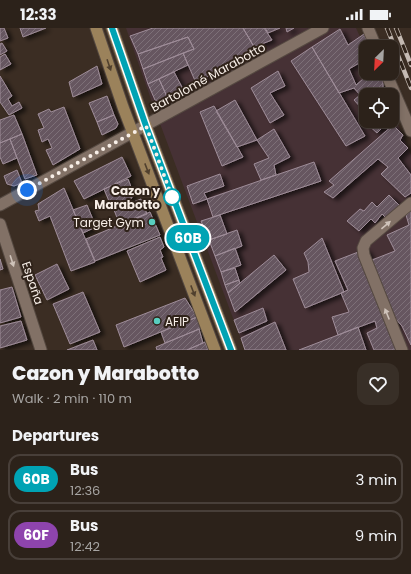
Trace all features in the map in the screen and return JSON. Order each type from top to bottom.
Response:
[{"type":"main road","points":[[96,28],[133,132],[215,350]]},
{"type":"main road","points":[[112,28],[146,126],[231,350]]},
{"type":"street","name":"Bartolomé Marabotto","points":[[0,205],[323,28]]},
{"type":"street","points":[[368,28],[373,40]]},
{"type":"street","points":[[389,80],[411,131]]},
{"type":"street","points":[[402,350],[364,255],[363,248],[366,241],[411,204]]},
{"type":"street","name":"España","points":[[0,224],[41,350]]},
{"type":"shaded area","points":[[126,28],[356,28],[361,40],[359,40],[359,80],[379,80],[382,88],[359,88],[359,128],[399,127],[411,155],[411,350],[245,350],[153,105]]},
{"type":"building","points":[[0,28],[4,28],[8,38],[0,41]]},
{"type":"building","points":[[20,28],[46,28],[23,37]]},
{"type":"building","points":[[153,28],[243,28],[256,50],[196,83],[183,53],[194,49],[188,37],[138,54],[130,36]]},
{"type":"building","points":[[243,28],[264,28],[272,40],[254,47]]},
{"type":"building","points":[[265,28],[280,28],[268,33]]},
{"type":"building","points":[[286,28],[294,28],[287,32]]},
{"type":"building","points":[[340,29],[348,45],[364,34],[366,40],[359,40],[359,63],[349,69],[356,85],[362,80],[382,80],[383,88],[359,88],[359,94],[354,88],[339,93],[312,47]]},
{"type":"building","points":[[188,37],[194,49],[143,69],[138,54]]},
{"type":"building","points":[[2,43],[7,51],[0,55],[0,44]]},
{"type":"building","points":[[312,47],[365,136],[346,146],[291,61]]},
{"type":"building","points":[[183,53],[188,65],[148,84],[143,69]]},
{"type":"building","points":[[5,54],[11,64],[0,70],[0,57]]},
{"type":"building","points":[[97,66],[102,84],[73,97],[69,82]]},
{"type":"building","points":[[278,71],[285,86],[270,93],[284,115],[270,123],[251,88]]},
{"type":"building","points":[[174,72],[183,89],[168,99],[159,79]]},
{"type":"building","points":[[0,76],[12,96],[8,99],[12,106],[19,102],[22,108],[9,115],[0,102]]},
{"type":"building","points":[[159,79],[168,99],[160,103],[155,100],[148,84]]},
{"type":"building","points":[[107,96],[114,115],[97,122],[89,103]]},
{"type":"building","points":[[359,96],[359,106],[354,100]]},
{"type":"building","points":[[235,100],[257,140],[237,147],[216,111]]},
{"type":"building","points":[[214,106],[243,157],[222,166],[200,112]]},
{"type":"building","points":[[64,107],[80,149],[53,165],[46,150],[52,148],[48,139],[42,142],[38,130],[44,128],[38,114],[49,109],[51,112]]},
{"type":"building","points":[[14,115],[22,134],[0,143],[0,120]]},
{"type":"building","points":[[114,115],[118,124],[116,128],[102,135],[97,122]]},
{"type":"building","points":[[372,128],[382,128],[377,133]]},
{"type":"building","points":[[390,128],[396,128],[403,135],[400,140],[408,148],[398,158],[411,175],[411,193],[405,197],[381,174],[388,167],[378,159],[333,198],[324,192],[334,185],[329,181]]},
{"type":"building","points":[[274,129],[290,157],[274,165],[276,175],[261,180],[254,164],[269,158],[257,140]]},
{"type":"building","points":[[22,134],[37,175],[25,179],[10,139]]},
{"type":"building","points":[[10,139],[17,158],[3,164],[0,157],[0,143]]},
{"type":"building","points":[[122,157],[131,176],[84,199],[74,181]]},
{"type":"building","points":[[314,162],[321,181],[213,217],[207,199]]},
{"type":"building","points":[[17,170],[22,183],[14,186],[7,184],[4,176]]},
{"type":"building","points":[[220,174],[224,186],[204,193],[207,199],[193,204],[187,186]]},
{"type":"building","points":[[128,179],[133,192],[130,193],[132,198],[111,206],[104,189]]},
{"type":"building","points":[[64,188],[95,262],[71,271],[50,216],[39,221],[35,211],[39,210],[38,204]]},
{"type":"building","points":[[389,195],[399,205],[386,218],[382,214],[375,223],[371,219],[359,231],[347,221],[360,209],[364,211],[372,202],[377,207]]},
{"type":"building","points":[[141,199],[147,214],[120,225],[114,210]]},
{"type":"building","points":[[87,205],[96,227],[83,233],[73,210]]},
{"type":"building","points":[[411,211],[411,345],[402,326],[394,317],[398,350],[374,350],[367,333],[377,328],[375,321],[338,335],[332,317],[349,312],[341,293],[348,290],[335,261],[366,249],[372,260],[395,251],[387,235],[409,225],[406,215]]},
{"type":"building","points":[[150,212],[160,235],[95,261],[86,239]]},
{"type":"building","points":[[220,215],[227,234],[209,240],[201,221]]},
{"type":"building","points":[[237,230],[242,246],[215,256],[209,240]]},
{"type":"building","points":[[160,237],[164,247],[160,250],[163,257],[161,258],[166,270],[140,282],[127,251]]},
{"type":"building","points":[[322,238],[344,292],[305,308],[293,279],[309,272],[308,262],[304,253]]},
{"type":"building","points":[[235,248],[241,265],[221,272],[215,256]]},
{"type":"building","points":[[274,255],[286,270],[235,312],[228,293]]},
{"type":"building","points":[[0,259],[3,269],[0,270]]},
{"type":"building","points":[[57,264],[69,289],[47,300],[35,275]]},
{"type":"building","points":[[235,268],[239,280],[225,285],[221,272]]},
{"type":"building","points":[[239,280],[240,283],[228,293],[225,285]]},
{"type":"building","points":[[12,287],[21,317],[0,323],[0,290]]},
{"type":"building","points":[[83,292],[100,332],[70,344],[53,304]]},
{"type":"building","name":"AFIP","points":[[185,298],[197,317],[124,347],[116,325]]},
{"type":"building","points":[[263,308],[267,321],[239,333],[234,320]]},
{"type":"building","points":[[197,317],[202,328],[165,343],[161,332]]},
{"type":"building","points":[[21,321],[27,340],[0,348],[0,326]]},
{"type":"building","points":[[275,322],[286,350],[245,350],[241,338]]},
{"type":"building","points":[[358,327],[366,350],[299,350],[338,335]]},
{"type":"building","points":[[199,329],[203,343],[187,350],[157,350],[156,347]]},
{"type":"building","points":[[93,340],[97,350],[67,350]]},
{"type":"building","points":[[205,342],[208,350],[187,350],[203,343]]},
{"type":"railway","points":[[387,28],[411,88]]},
{"type":"railway","points":[[396,28],[411,65]]},
{"type":"bus line","name":"60B","points":[[112,28],[146,126],[231,350]]},
{"type":"place","name":"Cazon y Marabotto","points":[[172,197]]},
{"type":"place","name":"Target Gym","points":[[152,222]]},
{"type":"place","name":"AFIP","points":[[157,321]]},
{"type":"route","points":[[27,190],[146,126],[172,197]]}]
